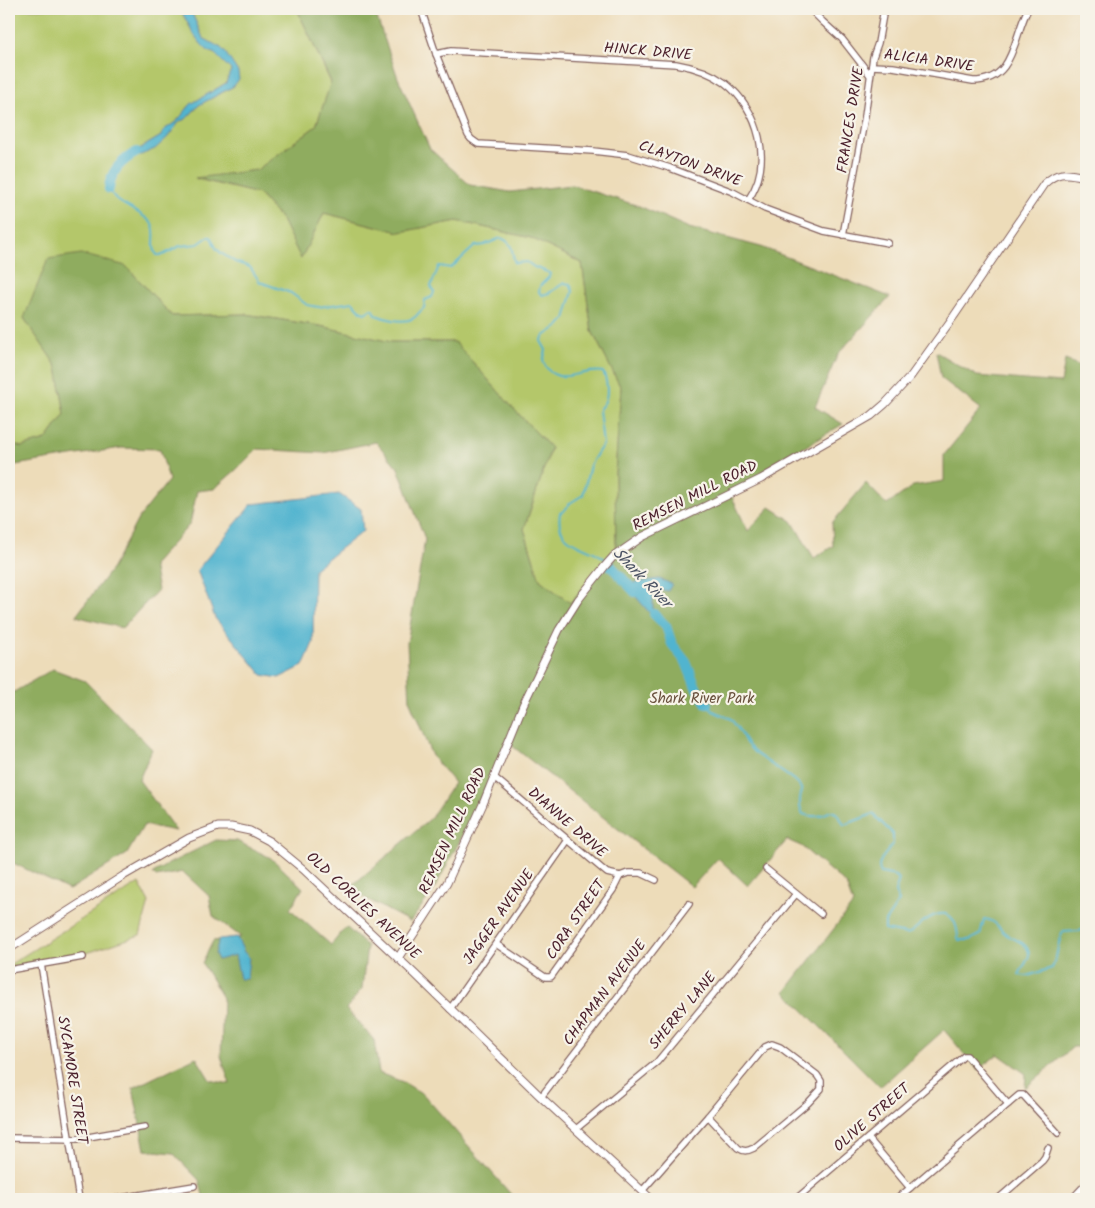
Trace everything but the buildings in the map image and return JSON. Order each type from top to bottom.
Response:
[{"type":"street","points":[[421,9],[436,54]]},
{"type":"street","name":"ALICIA DRIVE","points":[[810,9],[842,39],[870,75]]},
{"type":"street","name":"FRANCES DRIVE","points":[[843,235],[865,116],[870,75],[884,9]]},
{"type":"street","name":"ALICIA DRIVE","points":[[872,66],[893,67],[973,81],[985,80],[996,74],[1008,62],[1023,18],[1028,9]]},
{"type":"street","name":"HINCK DRIVE","points":[[436,54],[452,51],[676,64],[693,67],[709,73],[726,84],[738,96],[749,111],[757,128],[761,148],[760,168],[754,192],[748,200]]},
{"type":"street","name":"CLAYTON DRIVE","points":[[436,54],[468,135],[476,143],[628,155],[670,168],[733,192],[795,221],[824,231],[888,243]]},
{"type":"street","name":"REMSEN MILL ROAD","points":[[398,958],[446,883],[494,777],[523,705],[559,630],[578,600],[605,566],[630,544],[650,532],[761,479],[871,416],[911,376],[1044,184],[1055,175],[1066,174],[1086,177]]},
{"type":"street","name":"DIANNE DRIVE","points":[[494,777],[607,873],[620,876],[641,873],[656,880]]},
{"type":"street","name":"OLD CORLIES AVENUE","points":[[9,949],[158,854],[189,838],[218,827],[244,829],[285,853],[398,958],[541,1097],[650,1199]]},
{"type":"street","name":"JAGGER AVENUE","points":[[450,1009],[568,840]]},
{"type":"street","points":[[766,869],[821,914]]},
{"type":"street","name":"CORA STREET","points":[[496,944],[545,977],[551,977],[613,890],[620,876]]},
{"type":"street","name":"SHERRY LANE","points":[[576,1129],[657,1062],[796,894]]},
{"type":"street","name":"CHAPMAN AVENUE","points":[[541,1097],[689,904]]},
{"type":"street","points":[[9,970],[83,957]]},
{"type":"street","name":"SYCAMORE STREET","points":[[40,964],[79,1199]]},
{"type":"street","points":[[642,1191],[768,1045],[772,1044],[780,1047],[821,1081],[819,1092],[750,1151],[743,1151],[738,1148],[708,1116]]},
{"type":"street","name":"OLIVE STREET","points":[[796,1199],[964,1056],[967,1056],[1008,1104]]},
{"type":"street","points":[[897,1199],[1019,1095],[1023,1095],[1058,1134]]},
{"type":"street","points":[[9,1138],[69,1139],[145,1128]]},
{"type":"street","points":[[868,1138],[910,1188]]},
{"type":"street","points":[[998,1199],[1042,1161],[1048,1148]]},
{"type":"street","points":[[1072,1199],[1086,1184]]},
{"type":"street","points":[[115,1199],[194,1186]]},
{"type":"green space","points":[[9,9],[180,9],[202,45],[215,54],[231,70],[226,83],[191,104],[177,121],[164,130],[161,136],[124,158],[167,138],[180,121],[186,119],[199,105],[234,86],[238,72],[221,48],[203,38],[190,9],[297,9],[331,83],[316,126],[257,170],[197,179],[259,194],[282,220],[301,258],[324,213],[400,232],[457,221],[531,238],[582,263],[592,331],[621,388],[615,474],[616,548],[570,603],[540,580],[524,529],[551,448],[455,342],[391,342],[320,326],[245,314],[172,316],[126,266],[24,318],[57,367],[65,414],[46,440],[21,447],[9,442]]},
{"type":"green space","name":"Shark River Park","points":[[297,9],[374,9],[398,78],[430,149],[470,185],[510,192],[572,185],[639,206],[689,228],[761,247],[890,297],[838,354],[815,407],[843,424],[773,466],[731,495],[748,531],[770,507],[792,521],[814,558],[833,546],[832,523],[866,483],[887,505],[913,486],[944,481],[944,455],[981,409],[941,378],[936,352],[977,376],[1061,383],[1065,360],[1086,368],[1086,1047],[1073,1047],[1025,1088],[1026,1074],[998,1054],[978,1070],[944,1030],[880,1087],[785,992],[853,904],[846,884],[801,846],[787,840],[748,886],[718,858],[692,887],[511,745],[433,891],[410,922],[348,889],[430,819],[454,783],[432,756],[410,702],[407,643],[425,539],[398,468],[376,442],[323,453],[257,449],[214,489],[197,491],[190,524],[153,565],[158,590],[122,628],[76,616],[112,568],[138,519],[169,480],[160,449],[121,448],[9,466],[9,442],[21,447],[46,440],[65,414],[57,367],[24,318],[48,259],[81,254],[126,266],[172,316],[245,314],[320,326],[391,342],[455,342],[551,448],[524,529],[540,580],[570,603],[616,548],[615,474],[621,388],[592,331],[582,263],[531,238],[457,221],[400,232],[324,213],[301,259],[282,220],[259,194],[195,178],[257,170],[316,126],[331,82]]},
{"type":"green space","points":[[53,669],[85,681],[152,749],[139,780],[176,831],[144,825],[127,854],[69,890],[9,861],[9,691],[14,692]]},
{"type":"green space","points":[[216,840],[237,841],[271,858],[303,888],[290,909],[331,945],[346,927],[367,946],[362,989],[346,1009],[374,1040],[379,1073],[403,1082],[423,1094],[515,1199],[204,1199],[199,1180],[173,1153],[145,1150],[133,1088],[196,1057],[210,1080],[230,1084],[221,1056],[223,998],[202,963],[213,941],[241,937],[213,916],[209,896],[183,872],[156,877],[153,873]]},
{"type":"green space","points":[[139,883],[149,902],[140,935],[75,957],[9,968],[9,965]]},
{"type":"water","points":[[180,9],[190,9],[203,38],[225,52],[238,72],[239,79],[234,86],[199,105],[186,119],[180,121],[167,138],[155,149],[134,158],[123,159],[161,136],[164,130],[177,121],[191,104],[226,83],[231,70],[215,54],[202,45]]},
{"type":"water","points":[[339,494],[361,509],[363,531],[314,569],[313,643],[303,666],[279,678],[262,675],[215,618],[197,570],[252,504]]},
{"type":"water","points":[[659,579],[672,584],[668,591],[662,590],[653,596],[653,608],[663,622],[659,624],[625,584],[626,581],[632,583]]},
{"type":"water","points":[[237,937],[244,952],[249,957],[247,979],[240,979],[235,955],[218,960],[215,954],[219,939]]},
{"type":"waterway","name":"Shark River","points":[[109,189],[114,172],[126,159],[137,152]]},
{"type":"waterway","name":"Shark River","points":[[109,189],[118,201],[142,215],[152,224],[154,228],[154,248],[157,255],[163,255],[180,246],[198,244],[211,237],[216,248],[221,253],[235,262],[250,267],[260,282],[291,293],[307,305],[318,307],[353,302],[365,313],[371,309],[374,310],[376,315],[389,319],[399,321],[412,319],[424,308],[425,300],[432,297],[434,292],[431,286],[439,266],[451,268],[475,246],[484,245],[501,238],[511,246],[515,263],[527,262],[550,273],[549,277],[540,286],[539,292],[542,295],[549,293],[564,283],[570,284],[573,291],[565,319],[559,326],[544,336],[541,341],[546,350],[543,361],[548,370],[554,375],[570,376],[586,372],[603,372],[606,379],[607,392],[606,400],[599,410],[603,444],[590,465],[583,495],[570,503],[560,513],[560,524],[563,533],[568,539],[600,555],[607,561]]},
{"type":"waterway","name":"Shark River","points":[[610,565],[635,592]]},
{"type":"waterway","name":"Shark River","points":[[654,614],[666,626],[672,644],[686,662],[696,687],[707,704]]},
{"type":"waterway","name":"Shark River","points":[[663,622],[679,655],[689,670],[696,690],[713,711],[731,719],[746,743],[755,753],[798,783],[802,791],[800,802],[803,814],[816,816],[832,811],[838,814],[844,825],[873,814],[893,834],[893,844],[880,861],[879,869],[881,873],[895,876],[899,879],[895,892],[899,901],[885,922],[885,930],[907,934],[930,917],[943,914],[948,915],[955,922],[959,940],[969,940],[980,935],[984,919],[989,920],[1027,948],[1029,956],[1019,975],[1027,976],[1052,968],[1063,932],[1086,929]]}]
